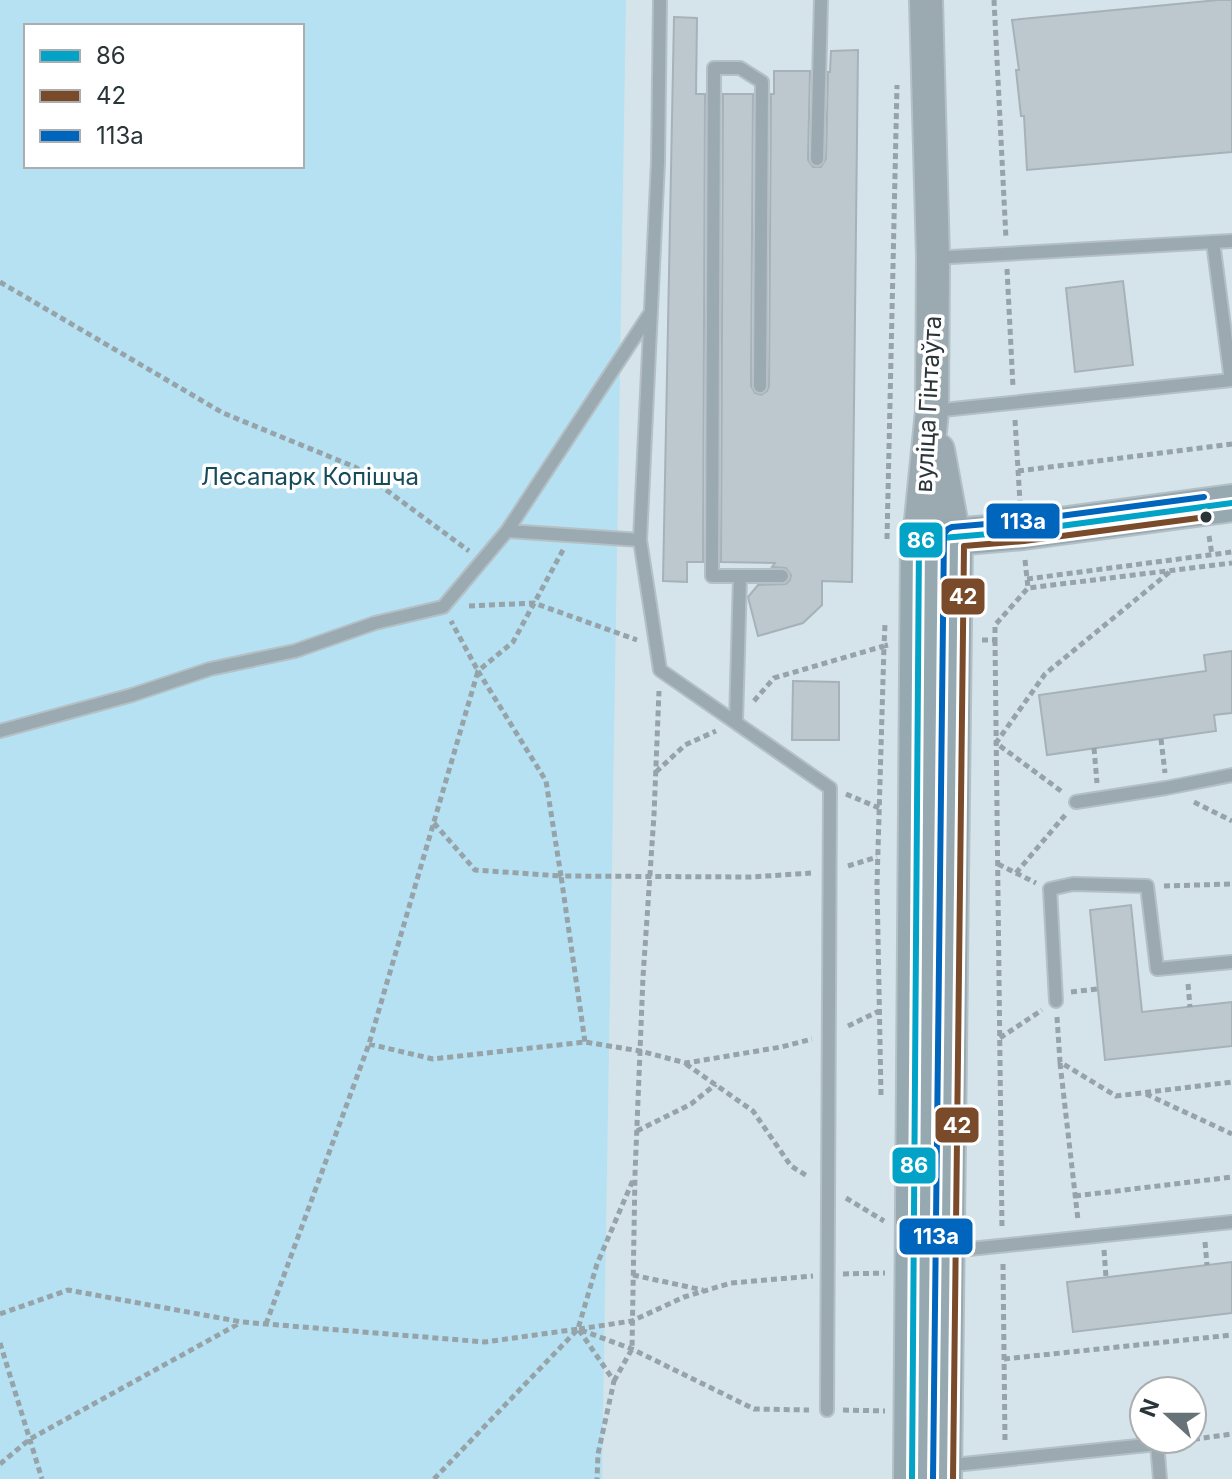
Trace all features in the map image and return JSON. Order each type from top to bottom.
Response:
[{"type":"main road","points":[[927,1473],[915,1259],[920,543],[1232,503]]},
{"type":"street","name":"вуліца Гінтаўта","points":[[920,543],[932,411],[933,258],[926,0]]},
{"type":"lane","points":[[660,0],[658,162],[640,540],[660,670],[830,788],[827,1410]]},
{"type":"lane","points":[[817,159],[821,0]]},
{"type":"lane","points":[[760,386],[762,82],[740,68],[714,68],[712,576],[782,576]]},
{"type":"lane","points":[[933,258],[1232,241]]},
{"type":"lane","points":[[932,411],[1232,380],[1213,242]]},
{"type":"lane","points":[[0,731],[132,695],[210,669],[295,651],[375,623],[443,607],[507,531],[651,312]]},
{"type":"lane","points":[[507,531],[640,540]]},
{"type":"lane","points":[[736,722],[740,576]]},
{"type":"lane","points":[[1076,802],[1232,775]]},
{"type":"lane","points":[[1056,1001],[1050,889],[1073,884],[1147,886],[1157,969],[1232,962]]},
{"type":"lane","points":[[915,1259],[1079,1237],[1232,1222]]},
{"type":"lane","points":[[927,1473],[1005,1460],[1128,1447]]},
{"type":"lane","points":[[1158,1455],[1160,1479]]},
{"type":"path","points":[[897,79],[920,543]]},
{"type":"path","points":[[0,282],[223,413],[355,467],[482,561]]},
{"type":"path","points":[[1018,471],[1232,444]]},
{"type":"path","points":[[266,1324],[369,1044],[478,671],[513,642],[572,535]]},
{"type":"path","points":[[1027,579],[1232,552]]},
{"type":"path","points":[[1028,588],[1232,563]]},
{"type":"path","points":[[996,743],[1045,674],[1173,569]]},
{"type":"path","points":[[585,1042],[546,781],[478,671],[443,607],[534,603],[656,646]]},
{"type":"path","points":[[656,772],[685,745],[736,722],[774,678],[884,646],[885,614]]},
{"type":"path","points":[[995,640],[1005,1460]]},
{"type":"path","points":[[877,884],[884,664]]},
{"type":"path","points":[[597,1479],[598,1454],[614,1381],[632,1349],[643,977],[660,670]]},
{"type":"path","points":[[1161,739],[1166,788],[1232,821]]},
{"type":"path","points":[[996,743],[1076,802],[1016,873]]},
{"type":"path","points":[[1094,748],[1099,799]]},
{"type":"path","points":[[830,788],[879,808]]},
{"type":"path","points":[[1223,817],[1232,815]]},
{"type":"path","points":[[434,823],[475,870],[561,876],[751,877],[830,872],[877,857]]},
{"type":"path","points":[[997,863],[1050,889]]},
{"type":"path","points":[[1147,886],[1232,884]]},
{"type":"path","points":[[1000,1038],[1056,1001],[1079,1237]]},
{"type":"path","points":[[686,1063],[781,1047],[829,1034],[879,1011]]},
{"type":"path","points":[[369,1044],[433,1059],[585,1042],[686,1063],[753,1111],[791,1166],[884,1221]]},
{"type":"path","points":[[1060,1062],[1116,1096],[1232,1082]]},
{"type":"path","points":[[637,1131],[691,1104],[716,1084]]},
{"type":"path","points":[[1143,1093],[1232,1134]]},
{"type":"path","points":[[434,1479],[578,1329],[597,1264],[635,1174]]},
{"type":"path","points":[[1075,1196],[1232,1177]]},
{"type":"path","points":[[0,1314],[68,1290],[242,1322],[485,1342],[632,1321],[684,1297],[731,1283],[827,1274],[915,1259]]},
{"type":"path","points":[[633,1275],[705,1290]]},
{"type":"path","points":[[0,1464],[30,1439],[242,1322]]},
{"type":"path","points":[[578,1329],[632,1349],[754,1409],[888,1411]]},
{"type":"path","points":[[578,1329],[614,1381]]},
{"type":"path","points":[[1004,1359],[1232,1335]]},
{"type":"path","points":[[0,1343],[42,1479]]},
{"type":"path","points":[[1208,1437],[1232,1434]]},
{"type":"green space","name":"Лесапарк Копішча","points":[[0,0],[626,0],[602,1479],[0,1479]]},
{"type":"building","points":[[1232,0],[1232,152],[1027,170],[1012,20]]},
{"type":"building","points":[[674,17],[697,18],[696,94],[705,94],[703,562],[687,562],[687,582],[663,581]]},
{"type":"building","points":[[858,50],[852,582],[822,581],[822,605],[803,623],[758,636],[748,597],[758,585],[786,584],[791,575],[786,568],[772,567],[775,563],[721,562],[723,94],[753,94],[751,386],[755,393],[761,395],[769,386],[771,94],[774,94],[774,71],[810,71],[808,160],[813,167],[821,167],[826,159],[831,51]]},
{"type":"building","points":[[1123,281],[1133,365],[1075,372],[1066,288]]},
{"type":"building","points":[[1232,651],[1232,713],[1214,715],[1216,731],[1047,755],[1039,695],[1206,671],[1204,655]]},
{"type":"building","points":[[793,681],[839,682],[839,740],[792,740]]},
{"type":"building","points":[[1131,905],[1142,1012],[1232,1002],[1232,1046],[1105,1060],[1090,910]]},
{"type":"building","points":[[1232,1262],[1232,1313],[1073,1332],[1067,1282]]},
{"type":"transit line","name":"113а","points":[[933,1479],[944,534],[952,527],[1204,497]]},
{"type":"transit line","name":"86","points":[[912,1479],[919,540],[1023,531],[1232,503]]},
{"type":"transit line","name":"42","points":[[953,1479],[964,546],[1206,517]]}]
